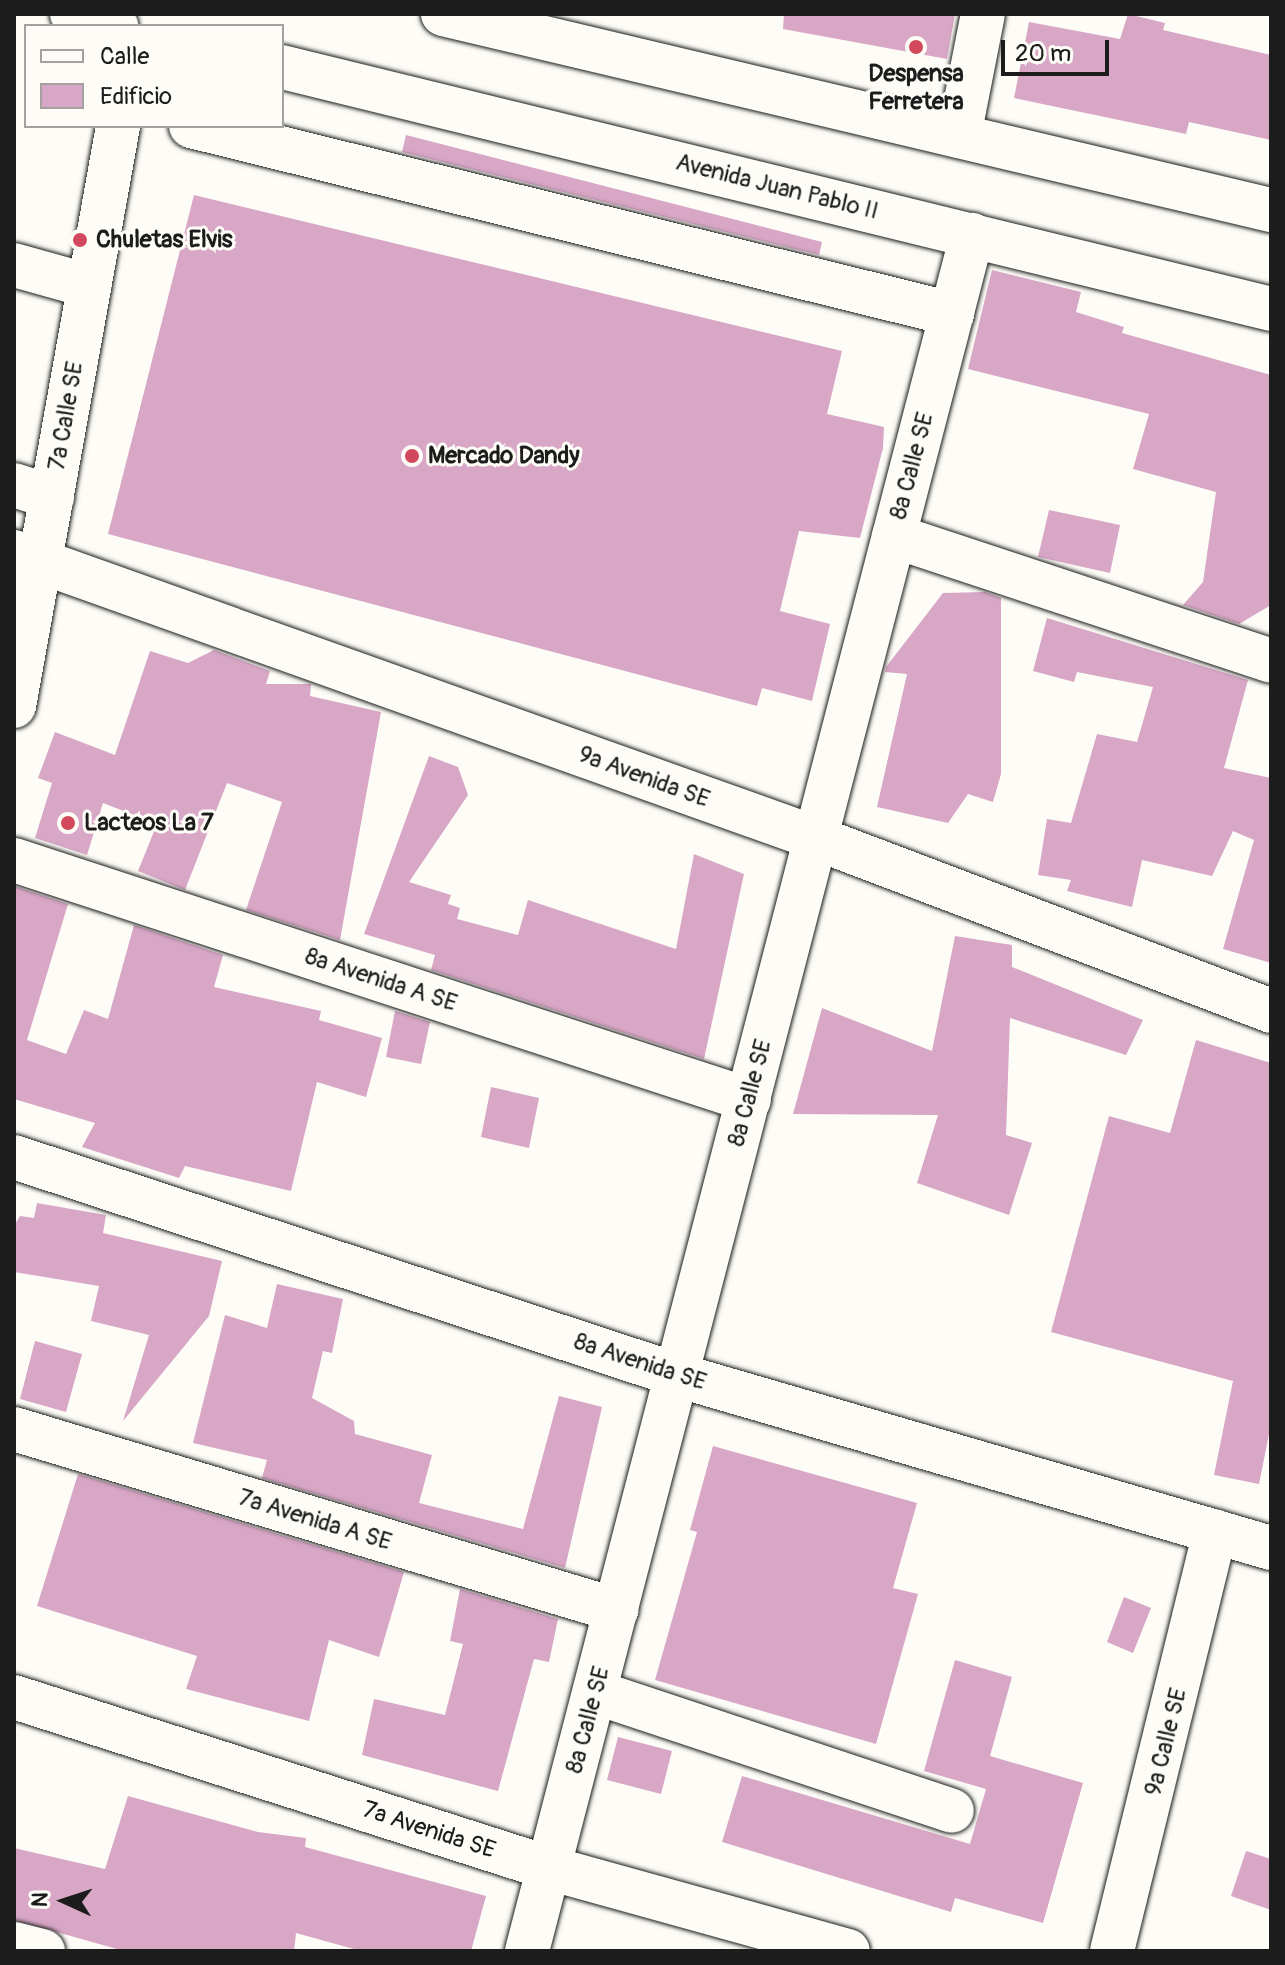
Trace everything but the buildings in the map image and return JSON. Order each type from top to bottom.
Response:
[{"type":"main road","points":[[72,14],[109,24]]},
{"type":"main road","points":[[443,14],[1271,210]]},
{"type":"main road","points":[[959,136],[983,14]]},
{"type":"main road","name":"Avenida Juan Pablo II","points":[[284,67],[1271,309]]},
{"type":"main road","name":"7a Calle SE","points":[[14,706],[33,491],[89,286],[118,128]]},
{"type":"main road","points":[[199,128],[952,314]]},
{"type":"main road","name":"8a Calle SE","points":[[527,1951],[972,235]]},
{"type":"main road","points":[[14,265],[89,286]]},
{"type":"main road","points":[[894,536],[1271,661]]},
{"type":"main road","name":"9a Avenida SE","points":[[27,556],[816,838],[1271,1011]]},
{"type":"main road","name":"8a Avenida A SE","points":[[14,860],[749,1100]]},
{"type":"main road","name":"8a Avenida SE","points":[[14,1157],[677,1375],[1271,1548]]},
{"type":"main road","name":"7a Avenida A SE","points":[[14,1429],[616,1610]]},
{"type":"main road","name":"9a Calle SE","points":[[1112,1951],[1215,1531]]},
{"type":"main road","points":[[595,1692],[952,1811]]},
{"type":"main road","name":"7a Avenida SE","points":[[14,1697],[549,1868],[848,1951]]},
{"type":"main road","points":[[14,1944],[43,1951]]},
{"type":"place","name":"Despensa Ferretera","points":[[916,47]]},
{"type":"place","name":"Chuletas Elvis","points":[[80,240]]},
{"type":"place","name":"Mercado Dandy","points":[[412,456]]},
{"type":"place","name":"Lacteos La 7","points":[[68,823]]}]
